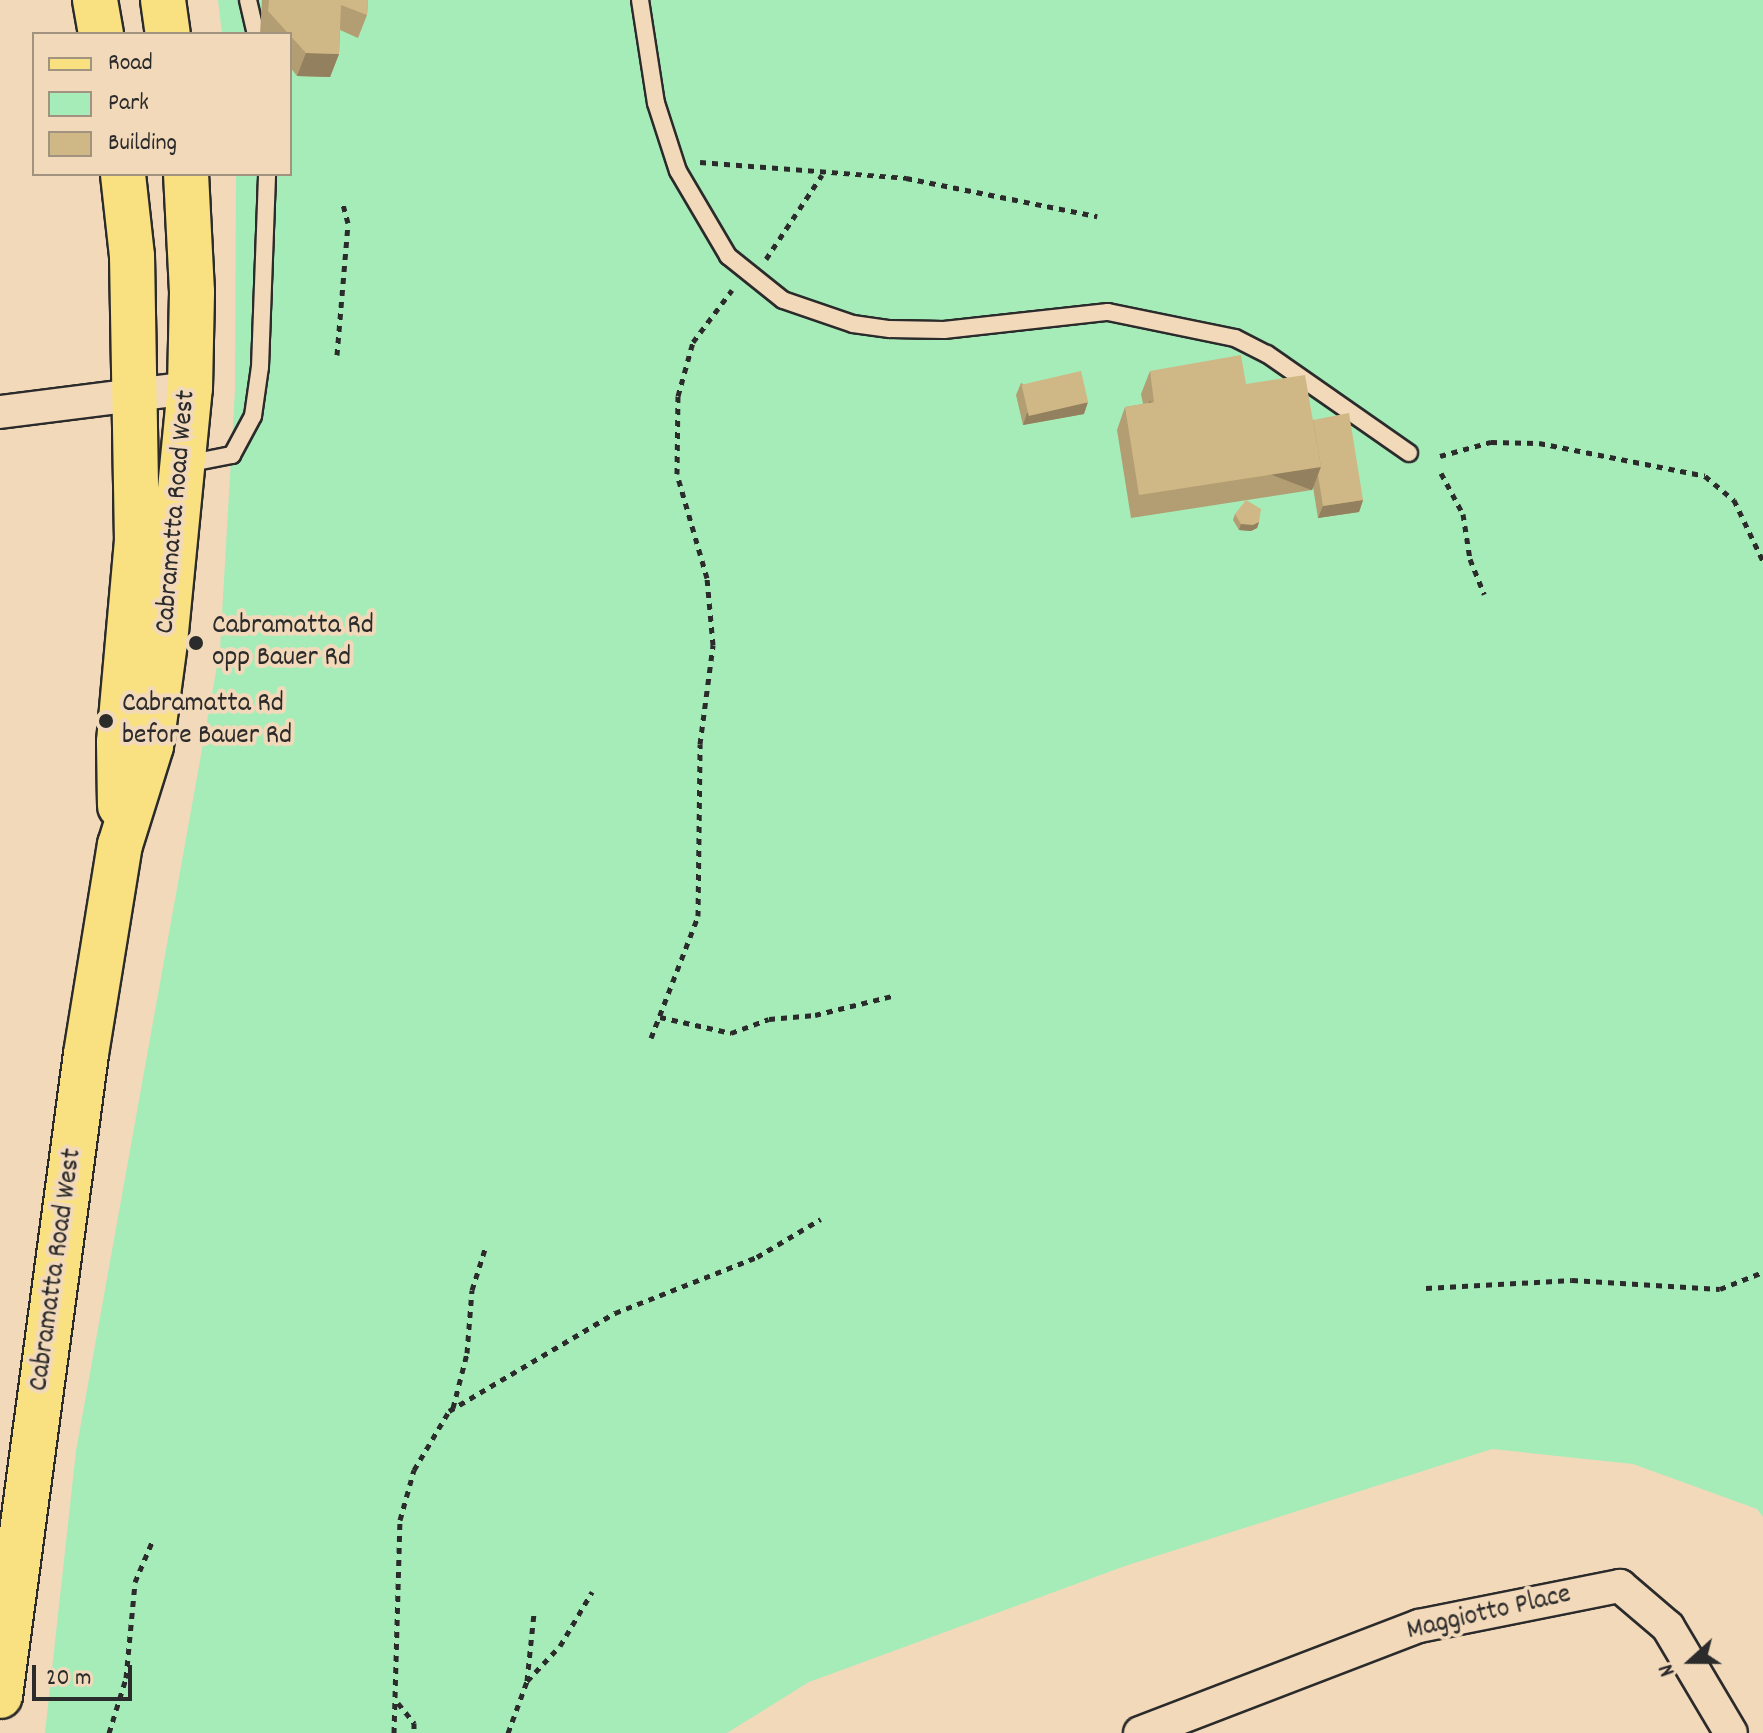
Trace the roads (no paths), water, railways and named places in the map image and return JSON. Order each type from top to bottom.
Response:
[{"type":"main road","points":[[95,0],[101,32]]},
{"type":"main road","points":[[163,0],[168,32]]},
{"type":"main road","name":"Cabramatta Road West","points":[[120,845],[119,742],[137,542],[137,392],[132,256],[123,176]]},
{"type":"main road","name":"Cabramatta Road West","points":[[0,1696],[5,1620],[86,1054],[120,845],[151,746],[190,388],[192,292],[186,176]]},
{"type":"street","points":[[0,412],[137,392],[190,388]]},
{"type":"street","name":"Maggiotto Place","points":[[1140,1733],[1419,1626],[1620,1586],[1668,1627],[1731,1733]]},
{"type":"lane","points":[[248,0],[256,32]]},
{"type":"lane","points":[[640,0],[656,103],[675,164],[710,229],[749,277],[815,314],[865,326],[944,330],[1108,312],[1235,338],[1267,354],[1409,453]]},
{"type":"lane","points":[[184,464],[232,455],[253,416],[260,367],[267,176]]},
{"type":"place","name":"Cabramatta Rd opp Bauer Rd","points":[[196,643]]},
{"type":"place","name":"Cabramatta Rd before Bauer Rd","points":[[106,721]]}]
